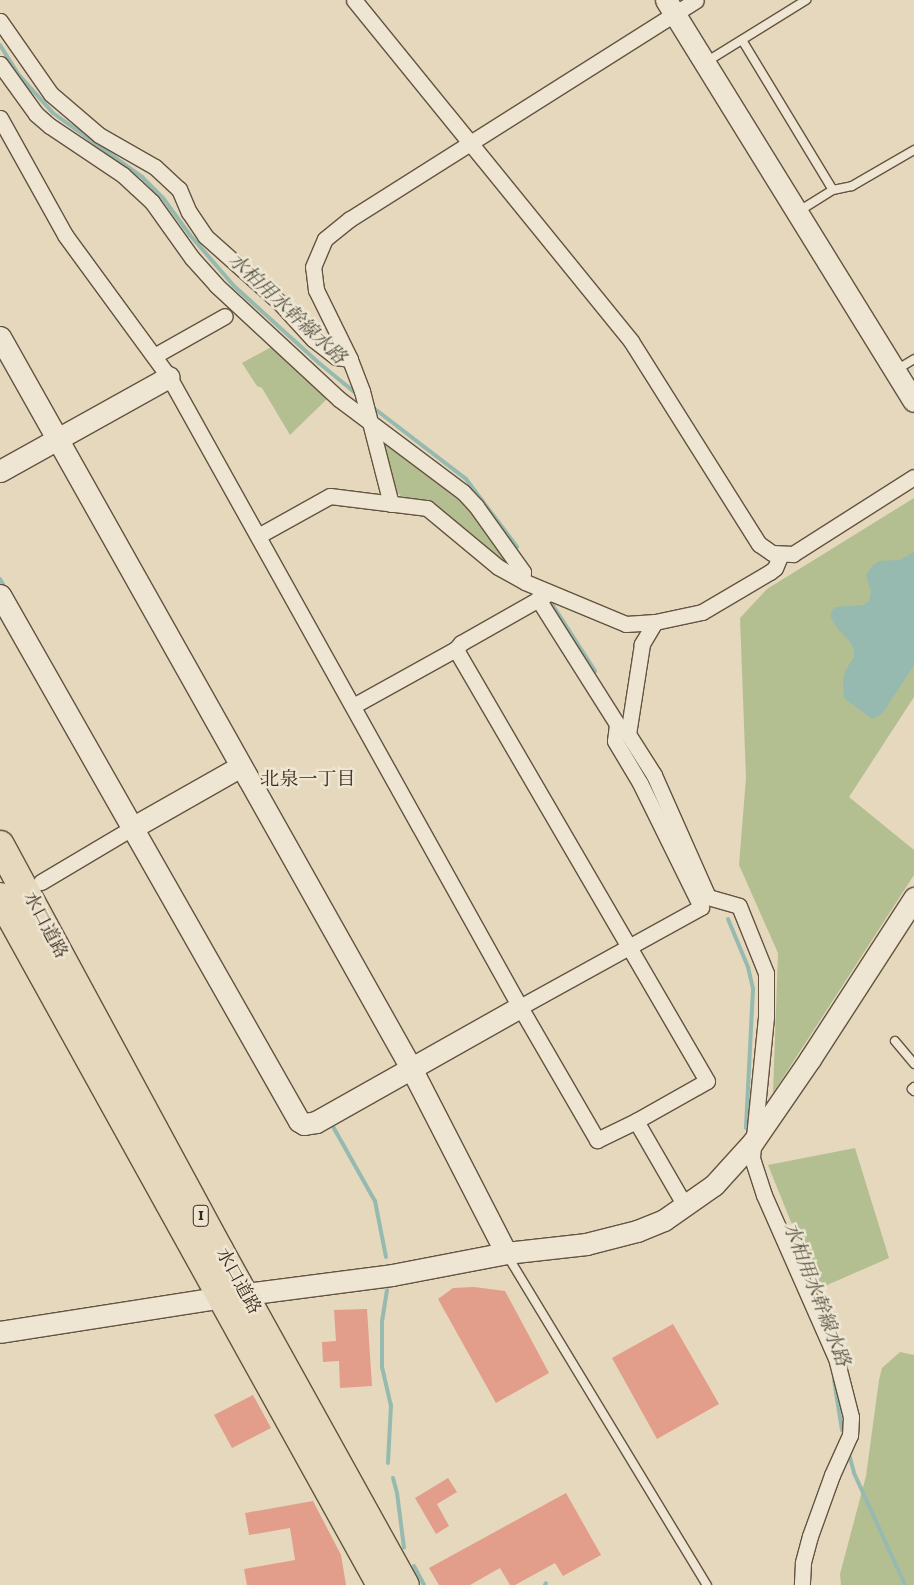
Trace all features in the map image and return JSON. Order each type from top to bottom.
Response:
[{"type":"highway","name":"水口道路","points":[[0,845],[381,1585]]},
{"type":"highway","name":"水口道路","points":[[4,912],[406,1585]]},
{"type":"street","points":[[354,0],[631,342],[759,544],[772,553],[793,554],[914,478]]},
{"type":"street","points":[[391,504],[362,390],[350,359],[316,290],[313,267],[325,239],[350,219],[470,145],[670,7],[696,0]]},
{"type":"street","points":[[670,7],[914,401]]},
{"type":"street","points":[[0,21],[50,94],[99,135],[155,166],[178,189],[189,212],[205,236],[279,302],[313,339],[336,357],[350,359]]},
{"type":"street","points":[[0,64],[36,114],[50,126],[123,175],[136,186],[152,202],[176,238],[216,285],[339,399],[368,416],[463,492],[476,506],[523,572],[522,580]]},
{"type":"street","points":[[0,118],[65,234],[169,377],[520,1007],[597,1140],[636,1121],[707,1081],[456,649]]},
{"type":"street","points":[[154,356],[225,316]]},
{"type":"street","points":[[0,337],[411,1068],[506,1253]]},
{"type":"street","points":[[0,471],[169,377]]},
{"type":"street","points":[[258,536],[330,496],[426,508],[498,567],[522,580],[544,596],[626,624],[685,617],[716,606],[770,572],[781,554]]},
{"type":"street","points":[[0,595],[299,1121],[304,1124],[316,1122],[701,907],[640,782],[627,746],[642,644],[655,622]]},
{"type":"street","points":[[354,706],[456,649],[461,644],[544,596]]},
{"type":"street","points":[[544,596],[617,724],[615,740],[627,746],[654,775],[708,897],[738,906],[766,974],[766,1017],[752,1158],[764,1195],[836,1358],[851,1417],[850,1435],[832,1475],[810,1536],[803,1563],[802,1585]]},
{"type":"street","points":[[41,882],[241,766]]},
{"type":"street","points":[[0,1332],[233,1295],[392,1276],[506,1253],[586,1244],[636,1231],[664,1220],[714,1185],[753,1142],[810,1059],[914,898]]},
{"type":"street","points":[[636,1121],[685,1206]]},
{"type":"lane","points":[[705,63],[806,0]]},
{"type":"lane","points":[[742,40],[833,190]]},
{"type":"lane","points":[[798,212],[833,190],[852,186],[914,150]]},
{"type":"lane","points":[[896,371],[914,360]]},
{"type":"lane","points":[[895,1041],[914,1064]]},
{"type":"lane","points":[[914,1087],[912,1089],[914,1091]]},
{"type":"lane","points":[[506,1253],[706,1585]]},
{"type":"green space","points":[[273,346],[330,396],[290,435],[262,388],[257,386],[242,363]]},
{"type":"green space","points":[[382,435],[466,501],[517,570],[487,550],[429,501],[405,500],[395,490]]},
{"type":"green space","points":[[914,498],[914,697],[849,797],[914,850],[914,875],[773,1093],[778,953],[739,865],[746,778],[740,618],[767,589]]},
{"type":"green space","points":[[855,1148],[889,1258],[818,1289],[768,1165]]},
{"type":"green space","points":[[900,1352],[914,1355],[914,1585],[841,1585],[840,1574],[866,1476],[882,1368]]},
{"type":"water","points":[[914,552],[914,665],[883,713],[872,719],[844,698],[843,683],[845,671],[854,657],[854,651],[850,642],[837,628],[831,618],[831,611],[835,607],[863,605],[869,601],[871,592],[866,575],[872,566],[879,561],[900,560]]},
{"type":"building","points":[[474,1287],[505,1291],[549,1373],[496,1403],[438,1299],[453,1288]]},
{"type":"building","points":[[367,1309],[372,1386],[340,1388],[339,1361],[323,1362],[322,1342],[336,1341],[334,1310]]},
{"type":"building","points":[[673,1324],[719,1404],[657,1439],[612,1358]]},
{"type":"building","points":[[253,1395],[271,1428],[232,1448],[214,1415]]},
{"type":"building","points":[[448,1478],[457,1492],[437,1504],[449,1526],[436,1534],[415,1498]]},
{"type":"building","points":[[566,1493],[601,1555],[563,1576],[555,1563],[515,1585],[510,1585],[500,1568],[470,1585],[439,1585],[429,1568]]},
{"type":"building","points":[[313,1501],[341,1555],[346,1585],[247,1585],[244,1569],[295,1560],[290,1528],[249,1535],[245,1513]]},
{"type":"waterway","name":"水柏用水幹線水路","points":[[0,45],[18,74],[53,113],[142,177],[163,198],[190,235],[234,286],[319,363],[358,395]]},
{"type":"waterway","name":"水柏用水幹線水路","points":[[371,406],[466,479],[517,547]]},
{"type":"waterway","points":[[0,579],[5,588]]},
{"type":"waterway","name":"水柏用水幹線水路","points":[[552,604],[595,671]]},
{"type":"waterway","name":"水柏用水幹線水路","points":[[728,919],[748,967],[753,989],[746,1128]]},
{"type":"waterway","points":[[331,1123],[375,1201],[386,1257]]},
{"type":"waterway","points":[[387,1290],[382,1321],[382,1367],[391,1405],[388,1463]]},
{"type":"waterway","name":"水柏用水幹線水路","points":[[834,1380],[842,1430]]},
{"type":"waterway","name":"水柏用水幹線水路","points":[[849,1454],[854,1473],[905,1585]]},
{"type":"waterway","points":[[393,1478],[397,1493],[404,1548]]},
{"type":"waterway","points":[[414,1566],[424,1585]]},
{"type":"district","name":"北泉一丁目","points":[[308,781]]}]
